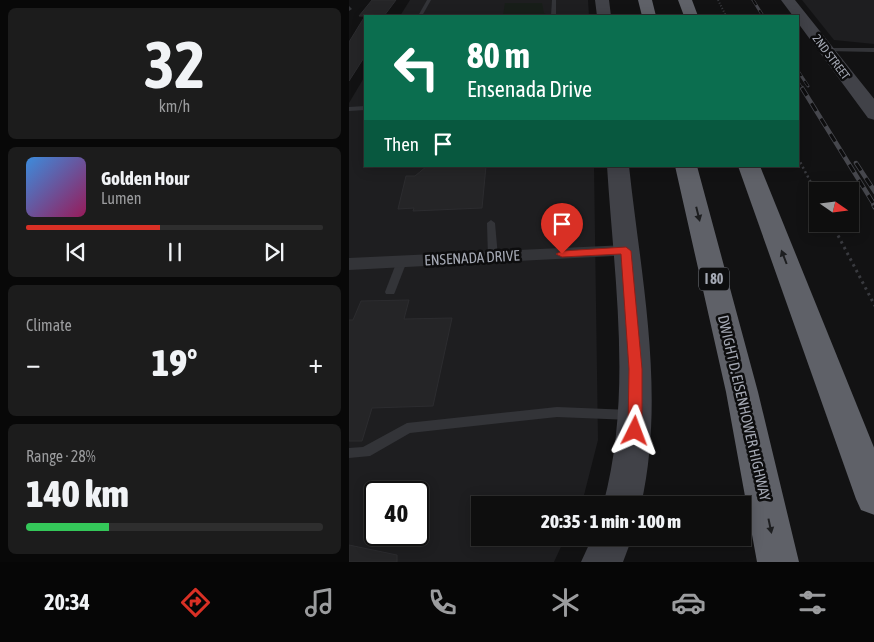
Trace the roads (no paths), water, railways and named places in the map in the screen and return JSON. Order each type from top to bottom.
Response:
[{"type":"highway","points":[[645,0],[649,15]]},
{"type":"highway","points":[[685,0],[691,15]]},
{"type":"highway","name":"DWIGHT D. EISENHOWER HIGHWAY","points":[[686,167],[742,392],[778,562]]},
{"type":"highway","points":[[749,167],[874,499]]},
{"type":"highway","points":[[801,302],[874,462]]},
{"type":"street","points":[[602,0],[604,15]]},
{"type":"street","name":"2ND STREET","points":[[788,0],[874,114]]},
{"type":"street","points":[[618,167],[636,369],[637,415],[631,477],[625,496]]},
{"type":"street","name":"ENSENADA DRIVE","points":[[349,264],[626,251]]},
{"type":"street","points":[[602,562],[609,546]]},
{"type":"lane","points":[[421,15],[429,0]]},
{"type":"lane","points":[[554,0],[554,15]]},
{"type":"lane","points":[[825,49],[874,50]]},
{"type":"lane","points":[[349,109],[364,108]]},
{"type":"lane","points":[[491,223],[493,257]]},
{"type":"lane","points":[[391,292],[402,261]]},
{"type":"lane","points":[[349,453],[365,452],[407,428],[557,412],[637,415]]},
{"type":"railway","points":[[753,0],[762,15]]},
{"type":"railway","points":[[799,72],[808,86]]},
{"type":"railway","points":[[799,84],[802,89]]},
{"type":"railway","points":[[802,88],[875,206]]},
{"type":"railway","points":[[856,163],[875,192]]}]
